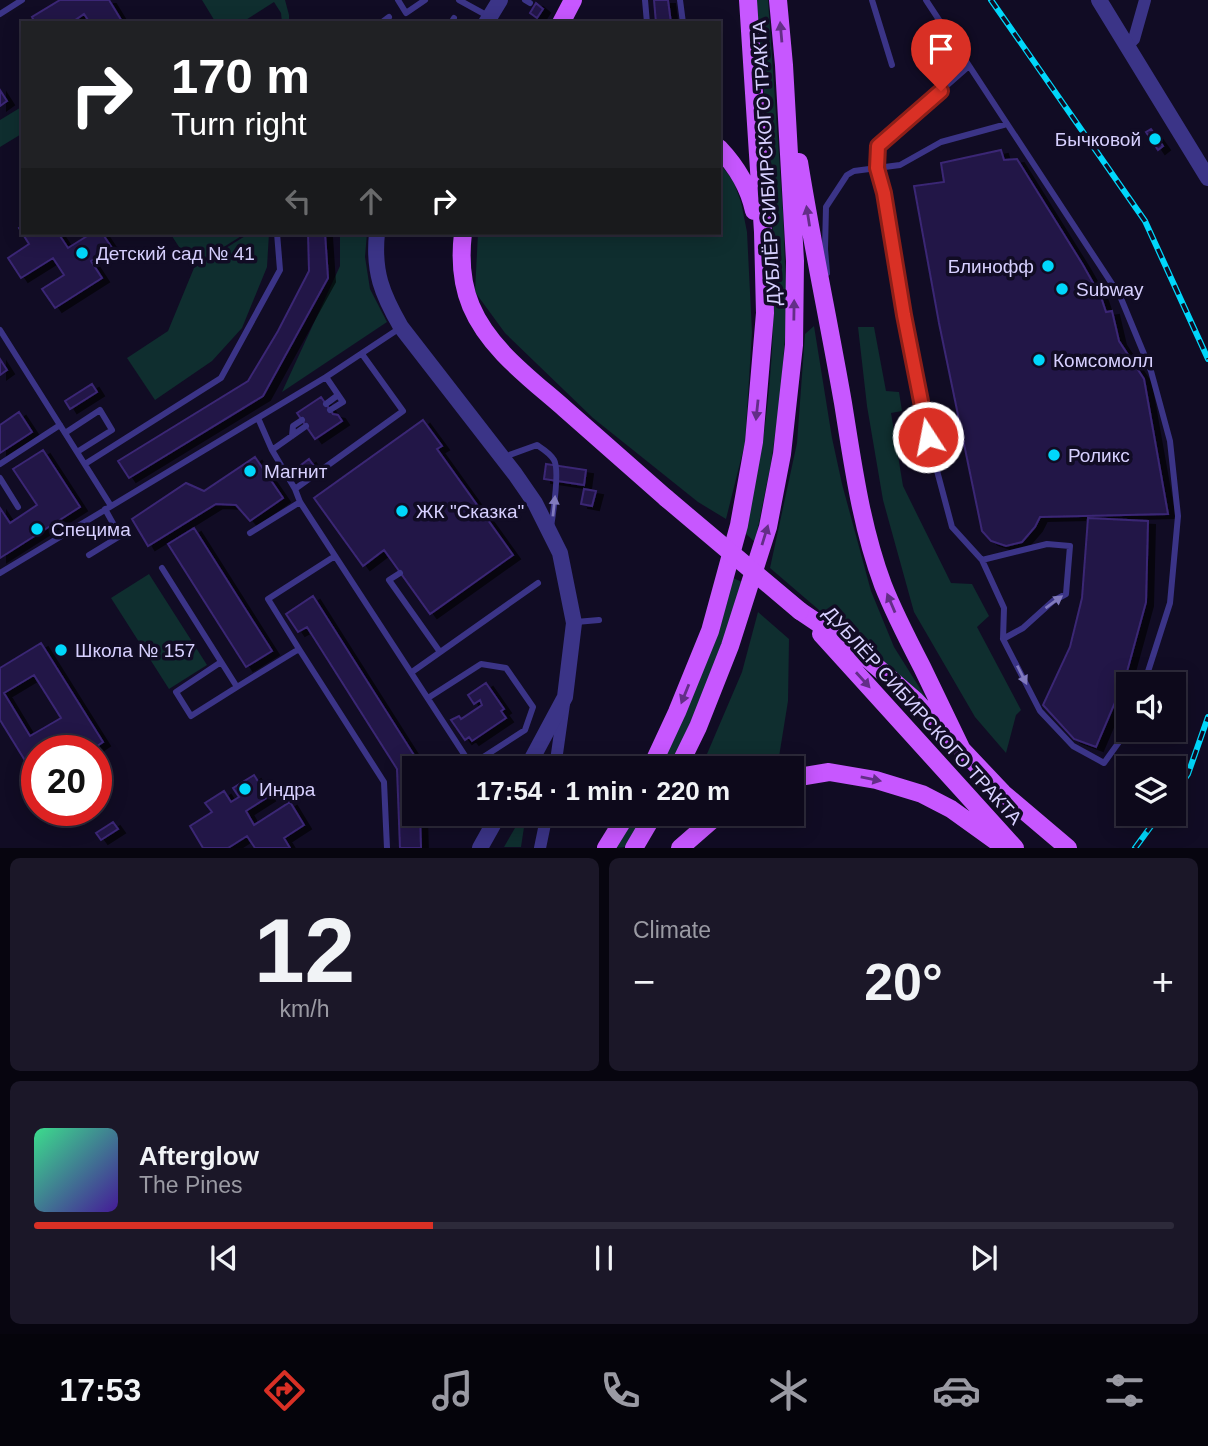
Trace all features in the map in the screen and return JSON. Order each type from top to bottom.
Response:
[{"type":"main road","points":[[562,21],[573,0]]},
{"type":"main road","name":"ДУБЛЁР СИБИРСКОГО ТРАКТА","points":[[657,756],[710,631],[739,525],[754,442],[765,313],[763,232],[748,0]]},
{"type":"main road","name":"ДУБЛЁР СИБИРСКОГО ТРАКТА","points":[[684,756],[730,646],[768,527],[782,454],[794,345],[795,261],[778,0]]},
{"type":"main road","name":"ДУБЛЁР СИБИРСКОГО ТРАКТА","points":[[784,65],[814,250],[867,534],[883,583],[908,642],[961,748]]},
{"type":"main road","name":"ДУБЛЁР СИБИРСКОГО ТРАКТА","points":[[721,151],[741,176],[755,215],[760,382]]},
{"type":"main road","name":"ДУБЛЁР СИБИРСКОГО ТРАКТА","points":[[463,235],[460,251],[462,283],[471,307],[489,336],[506,356],[666,498],[800,611],[855,648],[915,700],[1003,793],[1068,848]]},
{"type":"main road","name":"ДУБЛЁР СИБИРСКОГО ТРАКТА","points":[[800,611],[1014,848]]},
{"type":"main road","points":[[804,776],[829,772],[876,780],[922,794],[951,809],[1005,848]]},
{"type":"main road","points":[[606,848],[620,826]]},
{"type":"main road","points":[[634,848],[647,826]]},
{"type":"main road","points":[[680,848],[705,826]]},
{"type":"street","points":[[488,20],[500,0]]},
{"type":"street","points":[[1099,0],[1208,178]]},
{"type":"street","points":[[1127,46],[1134,39],[1145,0]]},
{"type":"street","points":[[377,235],[376,267],[389,307],[401,327],[535,503],[560,553],[574,623],[557,756]]},
{"type":"street","points":[[533,756],[565,697]]},
{"type":"street","points":[[480,848],[492,826]]},
{"type":"street","points":[[540,848],[545,826]]},
{"type":"lane","points":[[0,14],[22,0]]},
{"type":"lane","points":[[398,0],[406,13],[425,0]]},
{"type":"lane","points":[[459,0],[468,3],[488,20]]},
{"type":"lane","points":[[645,0],[647,21]]},
{"type":"lane","points":[[680,0],[683,21]]},
{"type":"lane","points":[[872,0],[892,65]]},
{"type":"lane","points":[[926,0],[1120,296],[1151,371],[1170,441],[1178,516],[1170,603],[1148,672]]},
{"type":"lane","points":[[384,21],[390,17]]},
{"type":"lane","points":[[969,66],[878,146],[874,168],[884,193],[928,437],[952,527],[982,560],[1004,608],[1003,639],[1040,711],[1073,746],[1104,763],[1119,742]]},
{"type":"lane","points":[[843,403],[828,288],[826,207],[842,180],[854,170],[900,165],[941,142],[1007,124]]},
{"type":"lane","points":[[85,464],[220,378],[280,270],[277,235]]},
{"type":"lane","points":[[0,573],[326,377],[401,327]]},
{"type":"lane","points":[[0,330],[85,464],[120,536],[89,555]]},
{"type":"lane","points":[[295,489],[403,411],[362,354]]},
{"type":"lane","points":[[326,377],[343,402],[328,407]]},
{"type":"lane","points":[[65,433],[100,410],[112,430],[77,452]]},
{"type":"lane","points":[[258,418],[300,502],[465,756]]},
{"type":"lane","points":[[272,450],[292,436],[304,423]]},
{"type":"lane","points":[[0,464],[60,425]]},
{"type":"lane","points":[[502,458],[537,445],[550,453],[556,463],[550,531]]},
{"type":"lane","points":[[0,478],[18,507]]},
{"type":"lane","points":[[250,533],[300,502]]},
{"type":"lane","points":[[982,560],[1047,544],[1070,546],[1066,594],[1053,601],[1023,628],[1003,639]]},
{"type":"lane","points":[[335,556],[268,599],[384,782],[387,848]]},
{"type":"lane","points":[[162,568],[237,687]]},
{"type":"lane","points":[[400,572],[389,580],[440,652]]},
{"type":"lane","points":[[412,673],[538,583]]},
{"type":"lane","points":[[574,623],[599,620]]},
{"type":"lane","points":[[221,662],[176,692],[191,716],[299,649]]},
{"type":"lane","points":[[428,698],[481,664],[506,668],[533,707],[525,730],[488,756]]},
{"type":"green space","points":[[202,0],[285,0],[289,15],[289,21],[282,21],[281,13],[274,2],[244,21],[215,21]]},
{"type":"green space","points":[[756,0],[768,0],[787,313],[780,400],[755,542],[745,533],[765,424],[774,306],[769,153]]},
{"type":"green space","points":[[21,107],[21,134],[0,147],[0,120]]},
{"type":"green space","points":[[721,165],[733,180],[747,232],[752,332],[745,443],[726,519],[698,502],[593,418],[505,333],[475,292],[478,235],[721,235]]},
{"type":"green space","points":[[171,235],[243,235],[192,267]]},
{"type":"green space","points":[[247,235],[269,235],[267,267],[242,328],[212,361],[155,400],[127,358],[168,331],[194,268]]},
{"type":"green space","points":[[340,235],[367,235],[365,257],[370,289],[387,322],[282,392],[340,266]]},
{"type":"green space","points":[[814,326],[832,438],[871,591],[894,647],[931,706],[770,568],[797,443],[805,334]]},
{"type":"green space","points":[[858,327],[874,327],[886,391],[899,392],[902,411],[891,413],[903,486],[951,583],[972,584],[989,616],[977,627],[1021,710],[1016,715],[1006,753],[975,717],[914,612],[883,500],[867,406]]},
{"type":"green space","points":[[149,574],[207,665],[169,689],[111,598]]},
{"type":"green space","points":[[733,578],[742,582],[718,659],[676,756],[666,756],[693,695]]},
{"type":"green space","points":[[758,612],[789,639],[788,701],[779,756],[706,756],[742,672]]},
{"type":"green space","points":[[516,826],[524,826],[521,847],[504,847]]},
{"type":"green space","points":[[628,826],[640,826],[627,847],[615,848]]},
{"type":"building","points":[[60,0],[109,0],[122,21],[89,21],[84,14],[74,21],[34,21],[32,17]]},
{"type":"building","points":[[654,0],[668,0],[671,21],[656,21]]},
{"type":"building","points":[[536,3],[543,9],[537,18],[530,13]]},
{"type":"building","points":[[0,90],[7,101],[0,106]]},
{"type":"building","name":"Бычковой","points":[[1151,129],[1163,146],[1158,150],[1146,132]]},
{"type":"building","name":"Комсомолл","points":[[1001,150],[1004,160],[1017,159],[1083,265],[1101,297],[1106,312],[1112,311],[1119,341],[1144,379],[1168,514],[1040,517],[1022,542],[1006,546],[991,541],[982,531],[914,186],[944,182],[941,163]]},
{"type":"building","points":[[23,235],[59,235],[68,248],[89,235],[103,235],[112,248],[91,261],[102,278],[55,308],[42,289],[64,275],[53,258],[21,278],[8,258],[29,244]]},
{"type":"building","points":[[308,235],[325,235],[328,278],[263,396],[129,478],[118,461],[248,381],[309,271]]},
{"type":"building","points":[[0,359],[7,370],[0,375]]},
{"type":"building","points":[[92,384],[97,392],[70,409],[65,401]]},
{"type":"building","points":[[321,397],[333,414],[338,415],[342,421],[315,439],[297,413]]},
{"type":"building","points":[[19,412],[32,432],[0,453],[0,425]]},
{"type":"building","name":"ЖК \"Сказка\"","points":[[423,420],[442,446],[437,449],[513,555],[430,614],[384,550],[363,566],[314,498]]},
{"type":"building","points":[[43,450],[80,507],[0,558],[0,508],[10,523],[37,505],[13,469]]},
{"type":"building","points":[[255,457],[283,498],[250,521],[236,505],[216,504],[148,546],[132,519],[186,483],[204,491]]},
{"type":"building","points":[[309,459],[314,466],[305,472],[301,465]]},
{"type":"building","points":[[546,464],[586,470],[584,485],[544,479]]},
{"type":"building","points":[[584,489],[596,491],[592,506],[581,504]]},
{"type":"building","points":[[1088,518],[1148,521],[1146,602],[1127,672],[1116,672],[1116,700],[1096,747],[1074,739],[1043,705],[1070,647],[1082,598]]},
{"type":"building","points":[[194,528],[272,651],[246,667],[168,544]]},
{"type":"building","points":[[313,596],[415,756],[402,756],[402,826],[420,826],[421,848],[400,848],[397,769],[307,627],[298,632],[286,614]]},
{"type":"building","points":[[41,643],[99,735],[32,735],[61,718],[34,675],[4,693],[29,735],[21,735],[21,754],[0,720],[0,668]]},
{"type":"building","points":[[486,683],[504,709],[501,711],[506,718],[472,741],[469,737],[465,740],[451,720],[459,716],[461,719],[482,705],[480,700],[474,704],[468,695]]},
{"type":"building","points":[[254,775],[268,797],[246,811],[254,825],[290,802],[304,825],[284,838],[290,848],[255,848],[247,836],[228,848],[203,848],[190,826],[212,812],[205,803],[224,791],[231,802],[239,797],[233,788]]},
{"type":"building","points":[[112,823],[118,829],[101,840],[96,833],[112,826]]},
{"type":"railway","points":[[991,0],[1145,221],[1208,359]]},
{"type":"railway","points":[[1186,777],[1208,717]]},
{"type":"railway","points":[[1135,848],[1151,826]]},
{"type":"place","name":"Бычковой","points":[[1155,139]]},
{"type":"place","name":"Детский сад № 41","points":[[82,253]]},
{"type":"place","name":"Блинофф","points":[[1048,266]]},
{"type":"place","name":"Subway","points":[[1062,289]]},
{"type":"place","name":"Комсомолл","points":[[1039,360]]},
{"type":"place","name":"Роликс","points":[[1054,455]]},
{"type":"place","name":"Магнит","points":[[250,471]]},
{"type":"place","name":"ЖК \"Сказка\"","points":[[402,511]]},
{"type":"place","name":"Специма","points":[[37,529]]},
{"type":"place","name":"Школа № 157","points":[[61,650]]},
{"type":"place","name":"Индра","points":[[245,789]]},
{"type":"route","points":[[928,437],[884,193],[877,168],[878,146],[941,91]]}]
